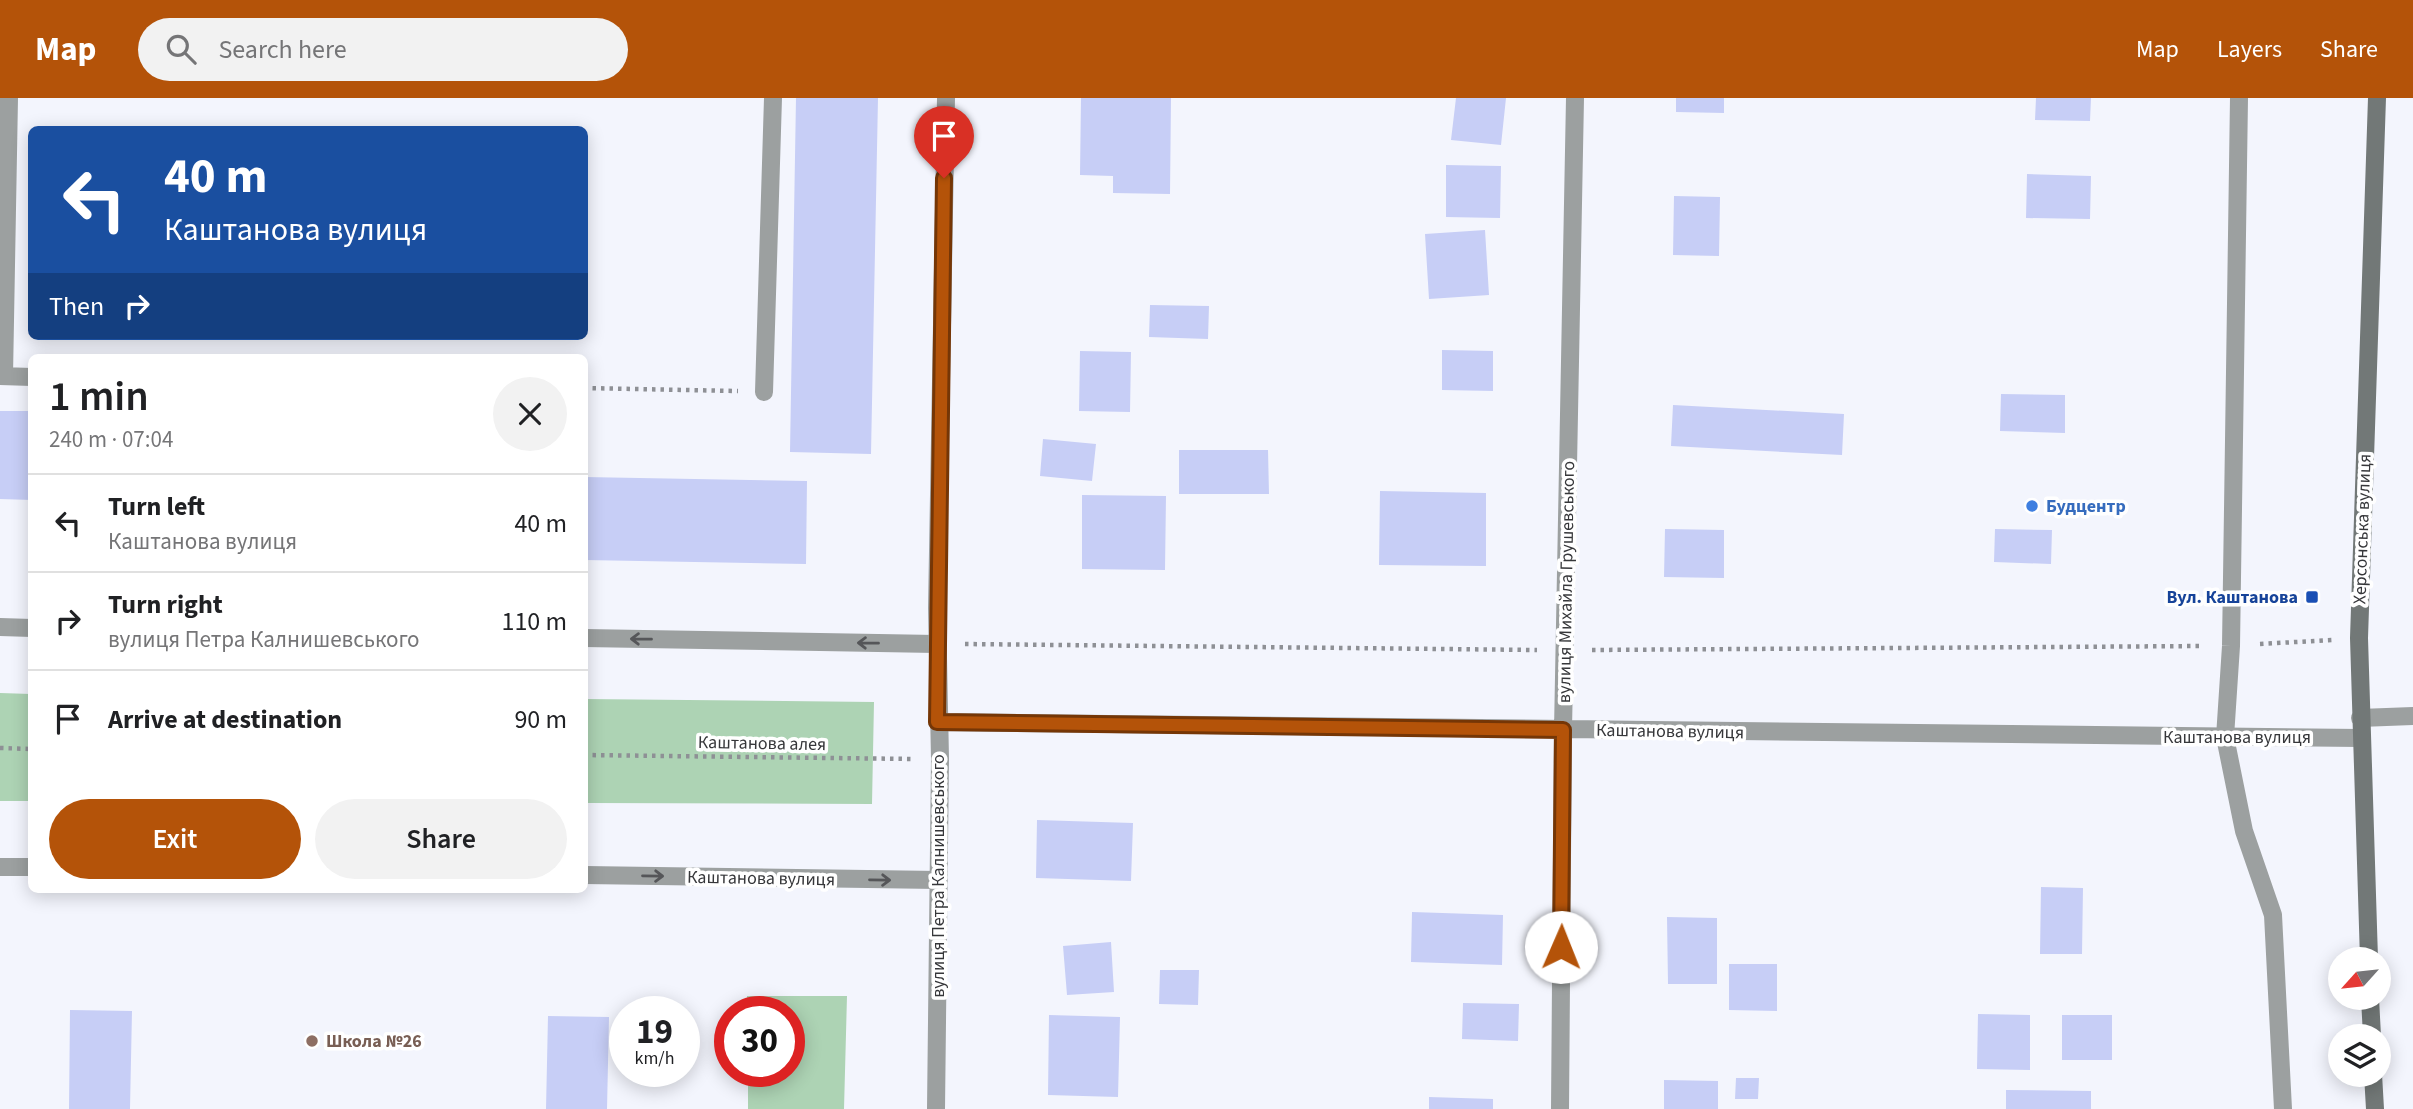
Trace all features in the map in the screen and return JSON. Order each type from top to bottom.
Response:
[{"type":"main road","name":"Херсонська вулиця","points":[[2369,947],[2358,638],[2377,98]]},
{"type":"main road","points":[[2374,1087],[2375,1109]]},
{"type":"street","points":[[9,98],[2,376],[28,377]]},
{"type":"street","points":[[764,392],[773,98]]},
{"type":"street","name":"вулиця Петра Калнишевського","points":[[936,1109],[940,759],[936,644],[946,98]]},
{"type":"street","name":"вулиця Михайла Грушевського","points":[[1560,1109],[1564,650],[1576,98]]},
{"type":"street","points":[[2239,98],[2231,646],[2225,737],[2244,831],[2273,915],[2283,1109]]},
{"type":"street","points":[[0,627],[28,628]]},
{"type":"street","points":[[588,638],[936,644]]},
{"type":"street","points":[[2360,718],[2413,716]]},
{"type":"street","name":"Каштанова вулиця","points":[[937,722],[2361,738]]},
{"type":"street","points":[[0,867],[28,867]]},
{"type":"street","name":"Каштанова вулиця","points":[[588,875],[938,880]]},
{"type":"path","points":[[588,388],[764,392]]},
{"type":"path","points":[[936,644],[1564,650],[2231,646],[2358,638]]},
{"type":"path","points":[[0,748],[28,749]]},
{"type":"path","name":"Каштанова алея","points":[[588,755],[940,759]]},
{"type":"green space","points":[[0,693],[28,694],[28,801],[0,801]]},
{"type":"green space","points":[[588,699],[874,702],[872,804],[588,803]]},
{"type":"green space","points":[[805,996],[847,996],[844,1109],[748,1109],[748,1087],[805,1087]]},
{"type":"building","points":[[796,98],[878,98],[871,454],[790,452]]},
{"type":"building","points":[[1081,98],[1171,98],[1170,194],[1113,193],[1113,176],[1080,175]]},
{"type":"building","points":[[1456,98],[1506,98],[1501,145],[1451,140]]},
{"type":"building","points":[[1676,98],[1724,98],[1724,113],[1676,112]]},
{"type":"building","points":[[2036,98],[2091,98],[2090,121],[2035,120]]},
{"type":"building","points":[[1446,165],[1501,166],[1500,218],[1446,217]]},
{"type":"building","points":[[2027,174],[2091,176],[2090,219],[2026,218]]},
{"type":"building","points":[[1674,196],[1720,197],[1719,256],[1673,255]]},
{"type":"building","points":[[1485,230],[1489,295],[1429,299],[1425,234]]},
{"type":"building","points":[[1150,305],[1209,306],[1208,339],[1149,337]]},
{"type":"building","points":[[1442,350],[1493,351],[1493,391],[1442,390]]},
{"type":"building","points":[[1080,351],[1131,352],[1130,412],[1079,411]]},
{"type":"building","points":[[2001,394],[2065,395],[2065,433],[2000,431]]},
{"type":"building","points":[[1673,405],[1844,414],[1842,455],[1671,446]]},
{"type":"building","points":[[0,411],[28,411],[28,500],[0,499]]},
{"type":"building","points":[[1043,439],[1096,444],[1092,481],[1040,476]]},
{"type":"building","points":[[1179,450],[1268,450],[1269,494],[1179,494]]},
{"type":"building","points":[[588,477],[807,481],[806,564],[588,560]]},
{"type":"building","points":[[1380,491],[1486,493],[1486,566],[1379,565]]},
{"type":"building","points":[[1082,495],[1166,496],[1165,570],[1082,569]]},
{"type":"building","points":[[1665,529],[1724,530],[1724,578],[1664,577]]},
{"type":"building","points":[[1995,529],[2052,530],[2051,564],[1994,562]]},
{"type":"building","points":[[1037,820],[1133,823],[1131,881],[1036,878]]},
{"type":"building","points":[[2041,887],[2083,888],[2082,954],[2040,954]]},
{"type":"building","points":[[1412,912],[1503,915],[1502,965],[1411,962]]},
{"type":"building","points":[[1667,917],[1717,918],[1717,984],[1668,984]]},
{"type":"building","points":[[1111,942],[1114,992],[1067,995],[1063,946]]},
{"type":"building","points":[[1729,964],[1777,964],[1777,1011],[1729,1010]]},
{"type":"building","points":[[1160,970],[1199,970],[1198,1005],[1159,1004]]},
{"type":"building","points":[[1463,1003],[1519,1004],[1518,1041],[1462,1039]]},
{"type":"building","points":[[70,1010],[132,1011],[130,1109],[69,1109]]},
{"type":"building","points":[[1978,1014],[2030,1015],[2030,1070],[1977,1069]]},
{"type":"building","points":[[1049,1015],[1120,1017],[1118,1097],[1048,1095]]},
{"type":"building","points":[[2062,1015],[2112,1015],[2112,1060],[2062,1060]]},
{"type":"building","points":[[548,1016],[609,1017],[607,1109],[546,1109]]},
{"type":"building","points":[[1736,1078],[1759,1078],[1758,1099],[1735,1099]]},
{"type":"building","points":[[1664,1080],[1718,1081],[1718,1109],[1664,1109]]},
{"type":"building","points":[[2006,1090],[2091,1091],[2091,1109],[2006,1109]]},
{"type":"building","points":[[1429,1097],[1493,1099],[1493,1109],[1429,1109]]},
{"type":"place","name":"Будцентр","points":[[2032,506]]},
{"type":"place","name":"Вул. Каштанова","points":[[2312,597]]},
{"type":"place","name":"Школа №26","points":[[312,1041]]},
{"type":"route","points":[[944,178],[937,722],[1563,730],[1561,947]]}]
